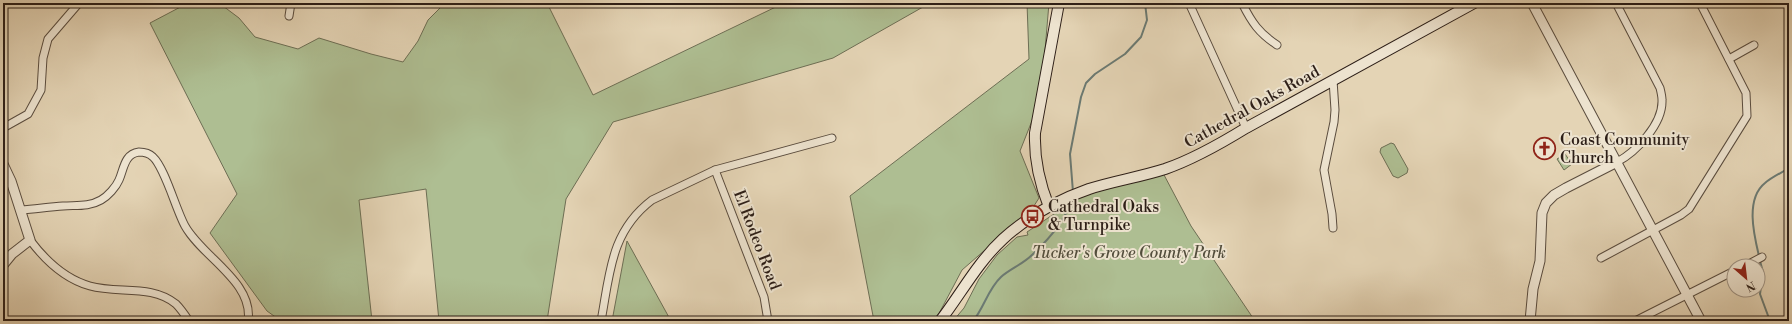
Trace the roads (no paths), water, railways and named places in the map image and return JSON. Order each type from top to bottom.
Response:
[{"type":"main road","points":[[1049,206],[1039,177],[1035,150],[1035,133],[1058,3]]},
{"type":"main road","name":"Cathedral Oaks Road","points":[[940,321],[995,246],[1049,206],[1088,190],[1166,168],[1213,148],[1246,128],[1474,3]]},
{"type":"street","points":[[3,128],[28,114],[41,90],[43,58],[48,39],[80,3]]},
{"type":"street","points":[[289,16],[291,3]]},
{"type":"street","points":[[1189,3],[1246,128]]},
{"type":"street","points":[[1242,3],[1259,32],[1278,45]]},
{"type":"street","points":[[1532,3],[1701,321]]},
{"type":"street","points":[[1530,321],[1533,289],[1540,261],[1542,213],[1546,203],[1560,192],[1617,162],[1636,149],[1658,120],[1662,100],[1660,88],[1616,3]]},
{"type":"street","points":[[1601,258],[1689,209],[1747,116],[1746,93],[1700,3]]},
{"type":"street","points":[[1729,59],[1754,45]]},
{"type":"street","points":[[1333,80],[1334,116],[1324,170],[1333,228]]},
{"type":"street","points":[[601,321],[616,246],[633,216],[652,200],[715,170],[832,138]]},
{"type":"street","points":[[21,210],[88,205],[102,200],[119,180],[126,159],[132,154],[139,152],[147,153],[156,162],[184,226],[238,286],[244,295],[249,311],[248,321]]},
{"type":"street","points":[[3,164],[21,210],[30,240],[44,259],[75,280],[90,286],[137,290],[159,295],[176,304],[189,321]]},
{"type":"street","name":"El Rodeo Road","points":[[715,170],[764,297],[768,321]]},
{"type":"street","points":[[3,265],[12,254],[30,240]]},
{"type":"street","points":[[1635,321],[1726,275]]},
{"type":"waterway","points":[[1073,192],[1070,154],[1081,97],[1086,83],[1095,74],[1125,54],[1141,37],[1147,20],[1145,3]]},
{"type":"waterway","points":[[1759,256],[1753,228],[1753,208],[1755,198],[1765,183],[1789,168]]},
{"type":"waterway","points":[[973,321],[989,293],[1001,277],[1028,258],[1055,230],[1069,208],[1071,200]]},
{"type":"waterway","points":[[1761,298],[1770,321]]},
{"type":"place","name":"Coast Community Church","points":[[1544,149]]},
{"type":"place","name":"Cathedral Oaks & Turnpike","points":[[1033,216]]},
{"type":"park label","name":"Tucker's Grove County Park","points":[[1129,253]]}]
